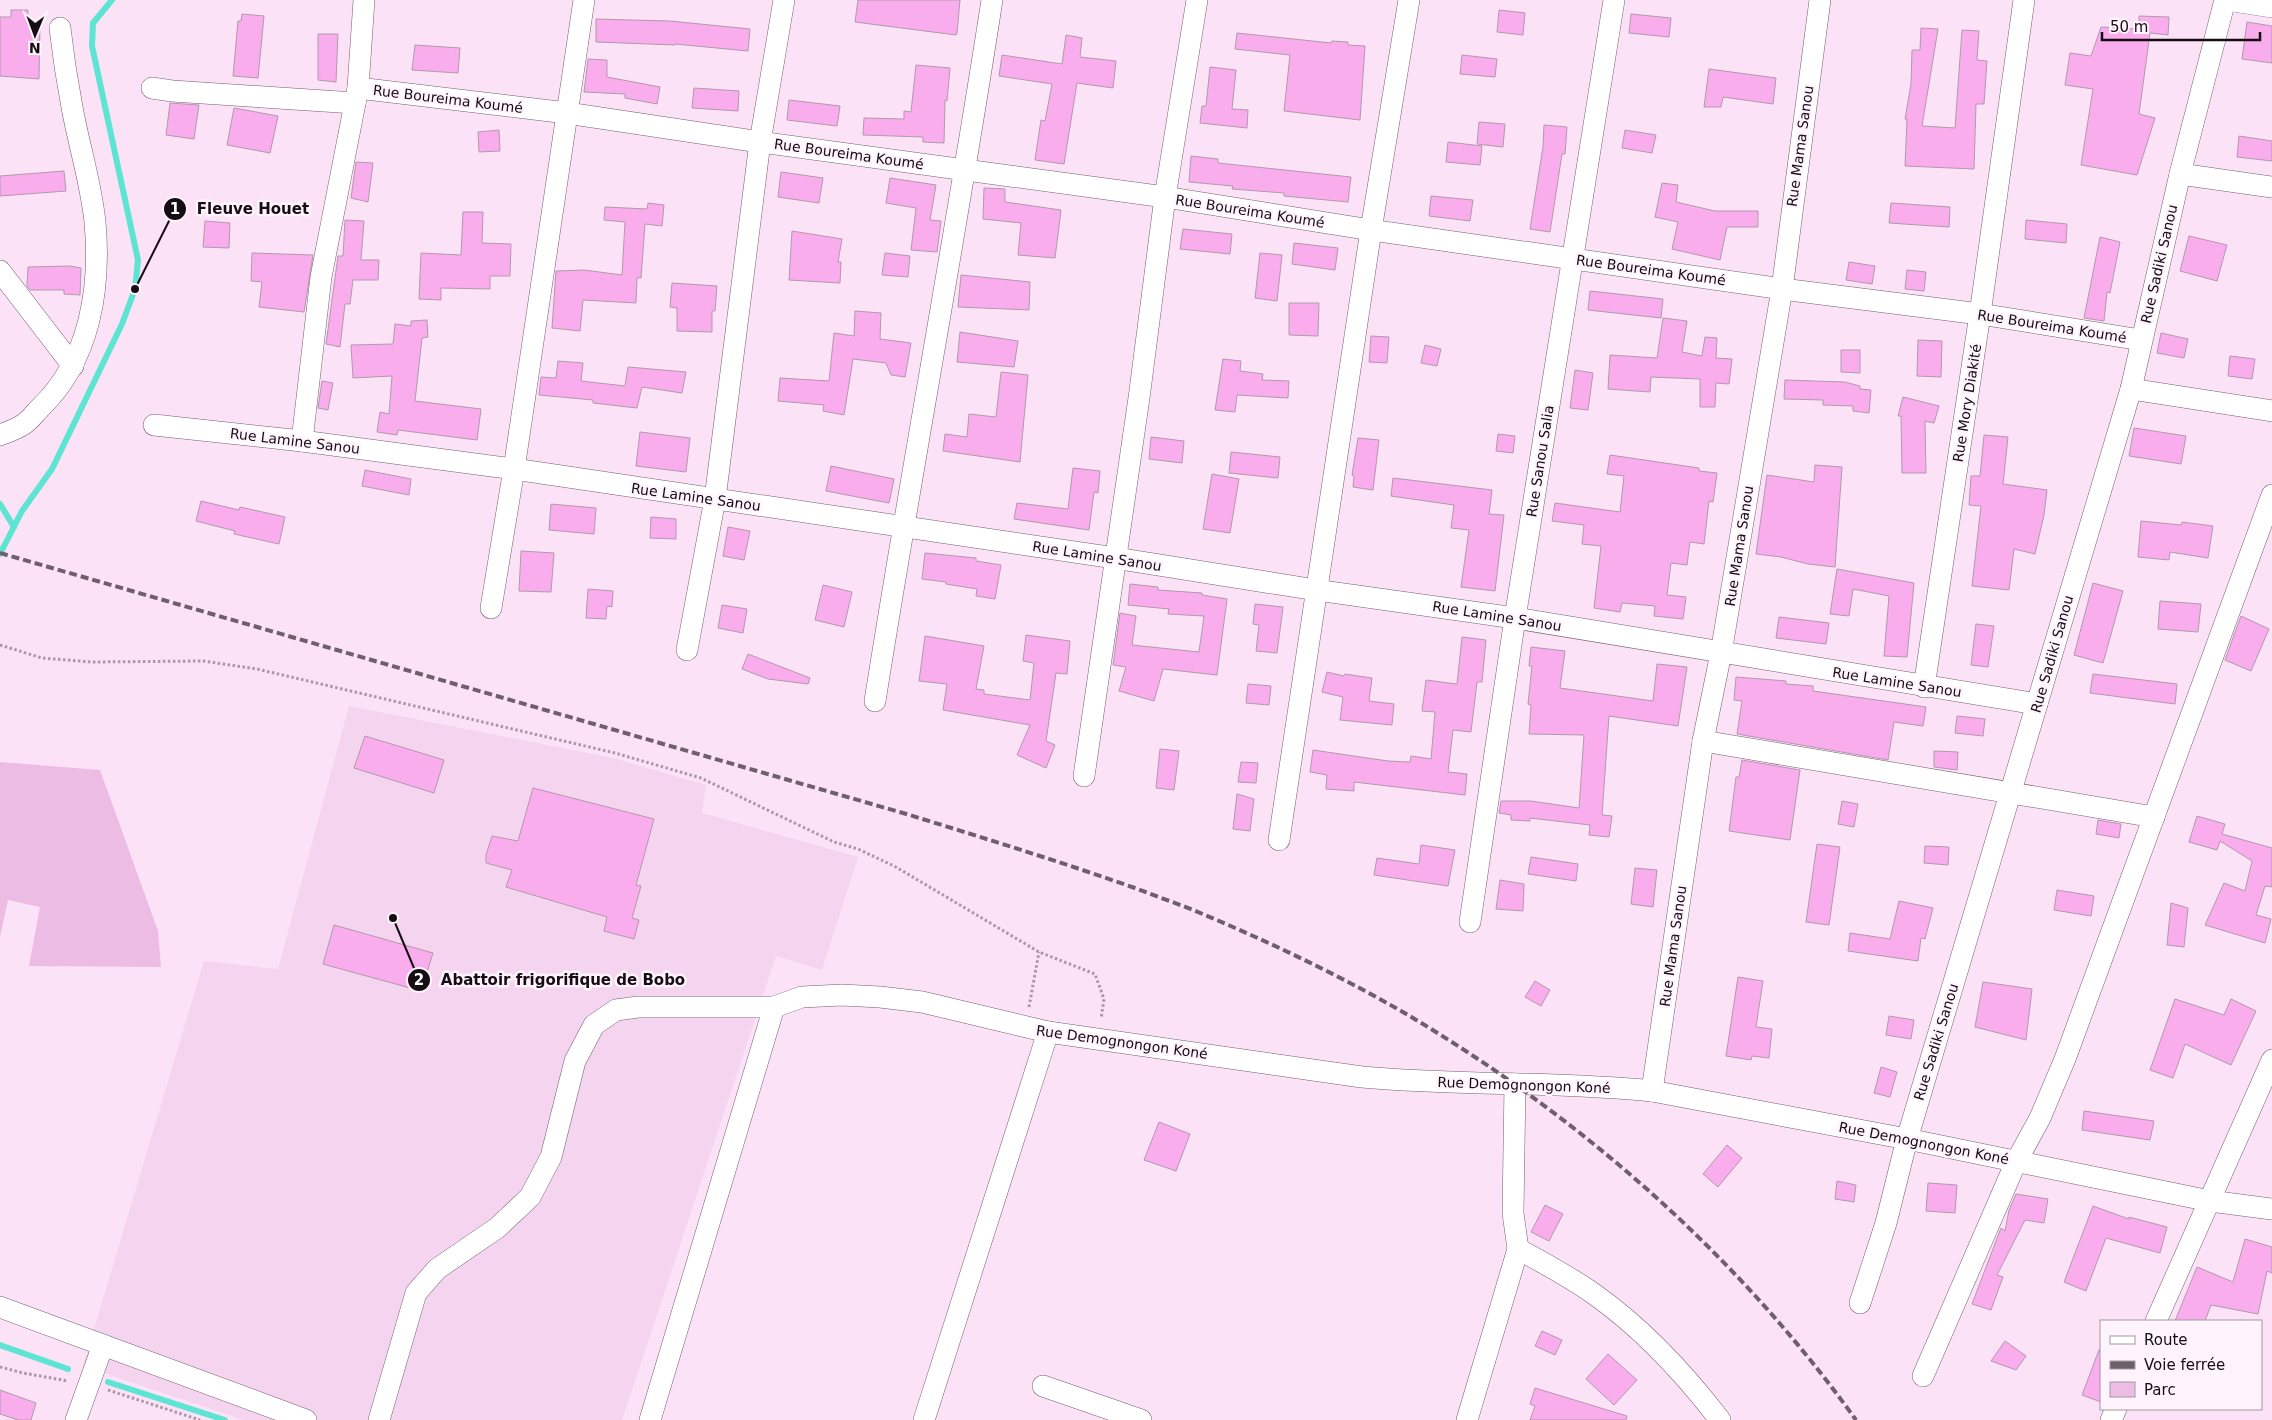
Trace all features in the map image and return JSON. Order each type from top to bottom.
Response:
[{"type":"street","points":[[302,441],[321,277],[356,95],[364,0]]},
{"type":"street","points":[[491,608],[514,469],[584,0]]},
{"type":"street","points":[[687,650],[715,499],[760,142],[784,0]]},
{"type":"street","points":[[875,701],[903,527],[966,169],[992,0]]},
{"type":"street","points":[[1084,776],[1139,398],[1165,198],[1197,0]]},
{"type":"street","points":[[1279,840],[1371,230],[1409,0]]},
{"type":"street","name":"Rue Sanou Salia","points":[[1470,922],[1515,618],[1614,0]]},
{"type":"street","name":"Rue Mama Sanou","points":[[1652,1091],[1703,741],[1721,653],[1782,289],[1820,0]]},
{"type":"street","name":"Rue Mory Diakité","points":[[1924,686],[1980,314],[2024,0]]},
{"type":"street","points":[[2226,0],[2272,7]]},
{"type":"street","name":"Rue Sadiki Sanou","points":[[1860,1303],[1886,1223],[1907,1139],[2130,389],[2180,174],[2226,0]]},
{"type":"street","points":[[0,435],[24,424],[51,398],[74,366],[86,331],[94,294],[96,250],[94,222],[88,182],[72,109],[60,28]]},
{"type":"street","name":"Rue Boureima Koumé","points":[[152,88],[172,91],[356,95],[567,112],[760,142],[966,169],[1572,259],[1782,289],[1980,314],[2141,340]]},
{"type":"street","points":[[2180,174],[2272,187]]},
{"type":"street","points":[[0,271],[74,366]]},
{"type":"street","points":[[2130,389],[2272,411]]},
{"type":"street","name":"Rue Lamine Sanou","points":[[154,425],[302,441],[514,469],[1115,558],[1316,590],[1515,618],[2037,704]]},
{"type":"street","points":[[1922,1376],[2016,1162],[2040,1118],[2056,1081],[2272,495]]},
{"type":"street","points":[[1703,741],[2154,817]]},
{"type":"street","name":"Rue Demognongon Koné","points":[[379,1420],[416,1293],[437,1270],[497,1228],[530,1197],[551,1157],[575,1061],[594,1025],[616,1010],[638,1007],[774,1007],[802,997],[842,995],[880,997],[922,1002],[1048,1032],[1362,1077],[1610,1087],[1652,1091],[1907,1139],[2210,1201],[2272,1209]]},
{"type":"street","points":[[650,1420],[774,1007]]},
{"type":"street","points":[[924,1420],[1048,1032]]},
{"type":"street","points":[[2156,1320],[2272,1060]]},
{"type":"street","points":[[1467,1420],[1518,1249],[1513,1213],[1515,1084]]},
{"type":"street","points":[[1518,1249],[1578,1284],[1628,1321],[1669,1360],[1720,1420]]},
{"type":"street","points":[[0,1307],[306,1420]]},
{"type":"street","points":[[76,1420],[103,1345]]},
{"type":"street","points":[[1043,1386],[1141,1420]]},
{"type":"path","points":[[0,645],[42,658],[92,662],[203,661],[257,669],[676,769],[701,778],[834,842],[858,849],[896,867],[1039,952],[1095,974],[1104,1000],[1098,1039]]},
{"type":"path","points":[[1026,1028],[1039,952]]},
{"type":"shaded area","points":[[349,706],[613,758],[706,785],[702,813],[858,857],[822,970],[776,956],[622,1420],[244,1420],[83,1366],[204,961],[278,969]]},
{"type":"green space","points":[[0,762],[100,770],[158,931],[161,967],[29,966],[40,907],[8,900],[0,937]]},
{"type":"building","points":[[858,0],[960,0],[957,33],[956,35],[855,22]]},
{"type":"building","points":[[11,10],[28,10],[27,24],[40,24],[39,79],[0,76],[0,17],[11,17]]},
{"type":"building","points":[[1499,10],[1525,13],[1523,35],[1497,32]]},
{"type":"building","points":[[242,14],[264,16],[258,78],[233,76],[238,21],[241,21]]},
{"type":"building","points":[[1631,14],[1671,18],[1669,37],[1629,33]]},
{"type":"building","points":[[2139,16],[2169,17],[2168,35],[2150,33],[2139,114],[2155,118],[2137,175],[2081,165],[2093,89],[2065,85],[2070,53],[2091,56],[2101,27],[2139,29]]},
{"type":"building","points":[[596,19],[670,21],[750,29],[748,51],[675,44],[596,42]]},
{"type":"building","points":[[2247,22],[2272,26],[2272,63],[2242,59]]},
{"type":"building","points":[[1921,28],[1938,29],[1922,126],[1955,128],[1962,30],[1979,31],[1977,60],[1987,61],[1984,104],[1976,104],[1974,169],[1905,166],[1907,119],[1905,119],[1911,84],[1912,50],[1920,50]]},
{"type":"building","points":[[1237,33],[1331,43],[1332,41],[1348,42],[1348,45],[1365,46],[1360,120],[1284,111],[1290,55],[1235,49]]},
{"type":"building","points":[[318,34],[338,34],[336,82],[318,80]]},
{"type":"building","points":[[1066,35],[1082,38],[1080,57],[1116,61],[1113,88],[1077,83],[1064,164],[1035,160],[1041,120],[1045,121],[1052,84],[999,76],[1002,55],[1062,64]]},
{"type":"building","points":[[415,45],[460,48],[458,73],[412,70]]},
{"type":"building","points":[[1462,55],[1497,59],[1495,77],[1460,74]]},
{"type":"building","points":[[588,59],[607,60],[607,77],[660,87],[657,104],[625,98],[625,94],[584,92]]},
{"type":"building","points":[[916,65],[950,68],[947,101],[945,100],[944,143],[923,142],[923,137],[863,135],[864,118],[904,119],[904,111],[911,112]]},
{"type":"building","points":[[1210,67],[1236,70],[1232,109],[1248,110],[1247,128],[1200,123],[1202,106],[1206,106]]},
{"type":"building","points":[[1709,69],[1776,78],[1773,104],[1723,97],[1721,107],[1704,107]]},
{"type":"building","points":[[694,88],[739,91],[738,111],[692,108]]},
{"type":"building","points":[[789,100],[840,106],[837,126],[787,120]]},
{"type":"building","points":[[170,103],[199,105],[194,139],[166,135]]},
{"type":"building","points":[[234,108],[278,116],[270,153],[227,145]]},
{"type":"building","points":[[1479,122],[1505,124],[1503,147],[1477,144]]},
{"type":"building","points":[[1544,125],[1567,127],[1565,154],[1562,154],[1550,232],[1530,229],[1543,147]]},
{"type":"building","points":[[499,130],[500,151],[479,152],[478,132]]},
{"type":"building","points":[[1625,130],[1656,135],[1652,153],[1622,148]]},
{"type":"building","points":[[2239,136],[2272,141],[2272,161],[2237,157]]},
{"type":"building","points":[[1448,142],[1482,146],[1480,165],[1446,162]]},
{"type":"building","points":[[1191,156],[1218,159],[1218,163],[1351,177],[1348,202],[1284,196],[1284,193],[1232,189],[1233,186],[1189,182]]},
{"type":"building","points":[[356,162],[373,163],[368,202],[351,198]]},
{"type":"building","points":[[64,171],[66,191],[0,196],[0,176]]},
{"type":"building","points":[[781,172],[823,178],[819,203],[778,197]]},
{"type":"building","points":[[890,178],[936,185],[930,220],[941,221],[937,252],[911,250],[916,208],[886,203]]},
{"type":"building","points":[[1662,183],[1678,185],[1676,202],[1715,211],[1758,211],[1758,227],[1727,227],[1720,260],[1672,249],[1678,222],[1655,217]]},
{"type":"building","points":[[984,188],[1005,189],[1005,202],[1061,210],[1055,258],[1018,255],[1021,223],[983,219]]},
{"type":"building","points":[[1431,196],[1473,200],[1470,221],[1429,216]]},
{"type":"building","points":[[648,203],[664,205],[662,226],[645,224],[641,278],[637,278],[636,303],[583,300],[580,331],[552,328],[556,271],[584,270],[622,275],[625,222],[604,220],[605,207],[647,209]]},
{"type":"building","points":[[1891,203],[1950,207],[1949,227],[1889,223]]},
{"type":"building","points":[[463,212],[483,212],[482,243],[511,244],[510,276],[490,276],[490,289],[441,288],[441,300],[419,299],[421,253],[461,255]]},
{"type":"building","points":[[345,220],[364,221],[361,260],[379,260],[378,280],[353,280],[350,304],[345,304],[340,347],[326,344],[338,256],[343,256]]},
{"type":"building","points":[[2026,220],[2067,224],[2066,243],[2025,239]]},
{"type":"building","points":[[205,221],[230,223],[229,248],[203,247]]},
{"type":"building","points":[[1183,229],[1232,234],[1230,254],[1180,249]]},
{"type":"building","points":[[792,231],[842,239],[838,262],[841,262],[840,283],[789,280]]},
{"type":"building","points":[[2189,236],[2227,245],[2217,281],[2180,271]]},
{"type":"building","points":[[2100,237],[2120,242],[2110,293],[2107,292],[2104,321],[2084,318]]},
{"type":"building","points":[[1294,243],[1338,248],[1335,270],[1292,264]]},
{"type":"building","points":[[252,253],[313,255],[304,312],[259,307],[262,282],[251,281]]},
{"type":"building","points":[[885,253],[910,256],[908,277],[882,275]]},
{"type":"building","points":[[1260,253],[1282,255],[1277,301],[1255,298]]},
{"type":"building","points":[[1849,262],[1875,266],[1872,284],[1846,280]]},
{"type":"building","points":[[70,266],[81,268],[80,295],[64,294],[64,290],[30,290],[27,286],[28,267]]},
{"type":"building","points":[[1907,270],[1926,272],[1924,291],[1905,289]]},
{"type":"building","points":[[961,275],[1030,282],[1029,310],[958,307]]},
{"type":"building","points":[[672,283],[717,286],[715,311],[712,311],[712,332],[677,331],[677,308],[670,307]]},
{"type":"building","points":[[1590,291],[1663,299],[1661,318],[1588,310]]},
{"type":"building","points":[[1289,303],[1319,303],[1318,336],[1289,335]]},
{"type":"building","points":[[855,311],[881,313],[880,339],[911,343],[905,377],[891,375],[886,363],[853,359],[844,415],[823,411],[824,405],[778,401],[780,378],[829,381],[834,333],[854,336]]},
{"type":"building","points":[[1663,318],[1687,321],[1682,352],[1702,356],[1705,337],[1717,338],[1716,358],[1732,359],[1729,384],[1716,383],[1715,407],[1700,407],[1700,379],[1651,377],[1650,392],[1608,389],[1610,355],[1657,358]]},
{"type":"building","points":[[427,320],[428,337],[422,338],[415,401],[481,409],[477,440],[398,430],[397,435],[377,432],[380,412],[389,414],[392,376],[353,378],[351,345],[393,344],[395,324],[411,326],[411,321]]},
{"type":"building","points":[[960,332],[1018,341],[1014,367],[957,362]]},
{"type":"building","points":[[2161,333],[2188,339],[2184,358],[2157,353]]},
{"type":"building","points":[[1371,336],[1389,337],[1387,363],[1369,362]]},
{"type":"building","points":[[1918,340],[1942,341],[1941,377],[1917,376]]},
{"type":"building","points":[[1425,345],[1441,349],[1437,366],[1421,363]]},
{"type":"building","points":[[1841,350],[1860,350],[1860,373],[1841,372]]},
{"type":"building","points":[[2230,356],[2255,359],[2252,379],[2228,376]]},
{"type":"building","points":[[1223,359],[1241,361],[1240,371],[1263,374],[1262,380],[1289,381],[1288,398],[1237,395],[1235,412],[1215,410]]},
{"type":"building","points":[[558,361],[583,363],[581,381],[625,386],[628,367],[686,372],[682,393],[642,387],[637,408],[593,403],[593,400],[539,395],[541,377],[556,378]]},
{"type":"building","points":[[1575,370],[1593,373],[1588,410],[1570,408]]},
{"type":"building","points":[[1001,372],[1028,375],[1020,462],[943,451],[945,434],[967,437],[969,414],[996,417]]},
{"type":"building","points":[[1785,380],[1845,382],[1860,386],[1860,389],[1871,390],[1869,413],[1853,411],[1853,406],[1823,405],[1823,400],[1784,399]]},
{"type":"building","points":[[322,381],[333,383],[328,410],[318,408]]},
{"type":"building","points":[[1903,397],[1939,406],[1934,423],[1925,421],[1926,473],[1902,473],[1901,416],[1898,416]]},
{"type":"building","points":[[2134,428],[2186,436],[2181,464],[2129,456]]},
{"type":"building","points":[[640,432],[690,438],[686,472],[636,466]]},
{"type":"building","points":[[1498,434],[1515,436],[1513,453],[1496,451]]},
{"type":"building","points":[[1984,435],[2008,437],[2003,484],[2047,490],[2044,515],[2035,554],[2014,549],[2009,590],[1972,586],[1981,506],[1969,505],[1971,476],[1980,476]]},
{"type":"building","points":[[1151,437],[1184,441],[1182,463],[1149,459]]},
{"type":"building","points":[[1358,438],[1379,440],[1373,490],[1353,487],[1354,476],[1352,475]]},
{"type":"building","points":[[1231,452],[1280,457],[1278,478],[1229,473]]},
{"type":"building","points":[[1610,455],[1699,468],[1699,471],[1717,473],[1713,502],[1709,501],[1704,544],[1690,542],[1687,565],[1671,563],[1667,595],[1686,597],[1683,619],[1654,616],[1655,606],[1622,603],[1620,612],[1594,608],[1601,546],[1582,544],[1584,525],[1552,521],[1555,503],[1620,512],[1624,476],[1607,474]]},
{"type":"building","points":[[1815,465],[1842,467],[1835,567],[1756,554],[1767,475],[1814,482]]},
{"type":"building","points":[[831,466],[894,479],[889,503],[826,491]]},
{"type":"building","points":[[1073,468],[1100,471],[1098,493],[1094,492],[1089,530],[1014,519],[1017,503],[1068,509]]},
{"type":"building","points":[[365,470],[411,479],[409,495],[362,486]]},
{"type":"building","points":[[1212,474],[1239,479],[1230,533],[1203,529]]},
{"type":"building","points":[[1393,478],[1492,490],[1489,514],[1504,515],[1495,591],[1461,587],[1469,530],[1451,528],[1454,505],[1391,496]]},
{"type":"building","points":[[201,501],[239,510],[240,507],[285,517],[279,544],[234,534],[235,531],[196,521]]},
{"type":"building","points":[[551,504],[596,508],[594,534],[549,530]]},
{"type":"building","points":[[651,517],[676,519],[676,539],[650,538]]},
{"type":"building","points":[[2141,521],[2181,525],[2182,522],[2213,526],[2208,558],[2170,552],[2169,560],[2138,557]]},
{"type":"building","points":[[728,527],[750,531],[744,560],[723,556]]},
{"type":"building","points":[[521,551],[554,553],[551,592],[519,591]]},
{"type":"building","points":[[925,553],[976,558],[976,561],[1001,565],[995,599],[976,596],[977,589],[922,579]]},
{"type":"building","points":[[1837,569],[1914,583],[1907,657],[1884,656],[1889,596],[1853,589],[1849,616],[1830,614]]},
{"type":"building","points":[[2093,583],[2123,591],[2103,663],[2074,655]]},
{"type":"building","points":[[1130,584],[1158,587],[1158,590],[1202,593],[1202,595],[1227,599],[1217,675],[1163,669],[1154,701],[1119,691],[1126,667],[1113,665],[1120,613],[1136,616],[1132,645],[1199,652],[1204,616],[1168,614],[1169,609],[1128,605]]},
{"type":"building","points":[[823,585],[852,592],[844,627],[815,620]]},
{"type":"building","points":[[588,589],[613,591],[612,607],[607,606],[606,619],[586,618]]},
{"type":"building","points":[[2160,601],[2201,604],[2198,632],[2158,629]]},
{"type":"building","points":[[1255,604],[1283,607],[1277,653],[1256,651],[1259,625],[1253,624]]},
{"type":"building","points":[[722,605],[747,609],[743,633],[718,628]]},
{"type":"building","points":[[2241,616],[2269,629],[2251,671],[2225,660]]},
{"type":"building","points":[[1779,617],[1829,623],[1826,644],[1776,638]]},
{"type":"building","points":[[1976,624],[1994,626],[1988,667],[1971,665]]},
{"type":"building","points":[[1026,635],[1070,641],[1067,674],[1056,673],[1046,741],[1055,745],[1046,768],[1017,755],[1030,725],[943,710],[947,684],[919,681],[925,636],[984,646],[976,689],[984,690],[984,694],[1030,700],[1034,663],[1023,661]]},
{"type":"building","points":[[1462,637],[1486,640],[1482,682],[1477,682],[1471,732],[1453,730],[1448,772],[1467,774],[1465,795],[1354,782],[1354,791],[1326,789],[1327,775],[1310,772],[1313,750],[1388,761],[1410,762],[1411,756],[1431,759],[1435,712],[1422,711],[1426,680],[1457,684]]},
{"type":"building","points":[[1531,647],[1565,651],[1560,688],[1653,701],[1657,664],[1687,667],[1678,726],[1609,716],[1602,815],[1612,816],[1609,837],[1589,835],[1590,825],[1530,818],[1530,821],[1511,820],[1511,815],[1499,813],[1501,801],[1531,801],[1579,808],[1584,735],[1529,734],[1531,705],[1528,704],[1532,666],[1529,666]]},
{"type":"building","points":[[748,654],[810,678],[808,684],[768,679],[742,669]]},
{"type":"building","points":[[1327,672],[1344,676],[1345,674],[1372,678],[1369,701],[1394,704],[1392,725],[1340,720],[1343,697],[1322,692]]},
{"type":"building","points":[[2093,674],[2177,684],[2175,704],[2090,693]]},
{"type":"building","points":[[1736,677],[1786,681],[1786,684],[1813,686],[1813,691],[1926,707],[1923,726],[1894,722],[1888,760],[1737,734],[1742,701],[1734,700]]},
{"type":"building","points":[[1248,684],[1271,686],[1269,705],[1246,703]]},
{"type":"building","points":[[1957,716],[1985,719],[1983,736],[1955,733]]},
{"type":"building","points":[[365,736],[444,760],[434,793],[354,768]]},
{"type":"building","points":[[1160,749],[1179,751],[1174,790],[1156,788]]},
{"type":"building","points":[[1934,751],[1958,752],[1957,770],[1934,767]]},
{"type":"building","points":[[1742,760],[1800,770],[1790,840],[1729,831],[1736,777],[1739,777]]},
{"type":"building","points":[[1241,762],[1258,763],[1256,783],[1238,782]]},
{"type":"building","points":[[533,788],[654,819],[636,885],[641,886],[632,918],[639,920],[634,939],[604,931],[607,917],[506,887],[512,870],[486,863],[486,855],[492,836],[518,841]]},
{"type":"building","points":[[1237,794],[1254,799],[1250,831],[1233,829]]},
{"type":"building","points":[[1842,801],[1858,804],[1854,827],[1838,824]]},
{"type":"building","points":[[2197,816],[2225,824],[2222,834],[2272,848],[2272,887],[2265,886],[2256,915],[2271,919],[2265,943],[2205,925],[2224,883],[2245,891],[2252,861],[2220,841],[2217,850],[2189,842]]},
{"type":"building","points":[[2098,820],[2121,824],[2119,838],[2096,834]]},
{"type":"building","points":[[1817,844],[1840,847],[1829,925],[1806,922]]},
{"type":"building","points":[[1421,845],[1455,850],[1448,886],[1374,875],[1377,858],[1419,864]]},
{"type":"building","points":[[1925,846],[1949,847],[1948,865],[1924,863]]},
{"type":"building","points":[[1531,857],[1578,864],[1576,881],[1528,874]]},
{"type":"building","points":[[1635,868],[1657,870],[1653,907],[1631,904]]},
{"type":"building","points":[[1500,880],[1524,884],[1523,911],[1496,909]]},
{"type":"building","points":[[2057,890],[2094,896],[2091,916],[2054,910]]},
{"type":"building","points":[[1899,901],[1933,908],[1925,939],[1921,938],[1918,961],[1848,951],[1850,933],[1890,939]]},
{"type":"building","points":[[2171,903],[2188,908],[2184,947],[2167,945]]},
{"type":"building","points":[[334,925],[433,953],[421,991],[323,964]]},
{"type":"building","points":[[1738,977],[1763,981],[1756,1027],[1772,1029],[1769,1058],[1752,1056],[1751,1060],[1726,1056]]},
{"type":"building","points":[[1535,981],[1550,990],[1541,1006],[1525,997]]},
{"type":"building","points":[[1983,982],[2032,989],[2026,1040],[1975,1027]]},
{"type":"building","points":[[2175,999],[2224,1015],[2231,999],[2256,1011],[2231,1065],[2185,1044],[2173,1078],[2150,1070]]},
{"type":"building","points":[[1889,1016],[1914,1020],[1911,1039],[1886,1035]]},
{"type":"building","points":[[1881,1067],[1897,1072],[1890,1097],[1874,1093]]},
{"type":"building","points":[[2084,1111],[2154,1121],[2150,1140],[2082,1130]]},
{"type":"building","points":[[1159,1122],[1190,1134],[1176,1171],[1144,1160]]},
{"type":"building","points":[[1727,1145],[1742,1158],[1718,1187],[1703,1174]]},
{"type":"building","points":[[1837,1181],[1856,1185],[1854,1202],[1835,1199]]},
{"type":"building","points":[[1928,1183],[1957,1185],[1955,1213],[1926,1211]]},
{"type":"building","points":[[2016,1194],[2048,1199],[2044,1223],[2025,1220],[1997,1275],[2003,1277],[1991,1310],[1972,1304],[2001,1228],[2005,1231],[2009,1210]]},
{"type":"building","points":[[1545,1205],[1563,1214],[1549,1241],[1531,1232]]},
{"type":"building","points":[[2093,1206],[2129,1219],[2129,1217],[2167,1227],[2160,1253],[2106,1238],[2086,1291],[2064,1282]]},
{"type":"building","points":[[2245,1239],[2272,1247],[2272,1273],[2267,1271],[2258,1314],[2211,1305],[2205,1320],[2175,1320],[2197,1267],[2233,1282]]},
{"type":"building","points":[[1542,1331],[1562,1340],[1555,1355],[1535,1346]]},
{"type":"building","points":[[2005,1341],[2026,1356],[2016,1370],[1991,1361]]},
{"type":"building","points":[[2099,1350],[2100,1350],[2100,1402],[2082,1395]]},
{"type":"building","points":[[1608,1354],[1637,1380],[1614,1405],[1586,1379]]},
{"type":"building","points":[[1535,1388],[1627,1416],[1626,1420],[1530,1420],[1535,1406],[1530,1404]]},
{"type":"building","points":[[0,1390],[36,1403],[31,1420],[18,1420],[0,1414]]},
{"type":"waterway","points":[[0,554],[22,511],[52,469],[122,324],[135,289],[138,260],[92,46],[93,23],[112,0]]},
{"type":"waterway","points":[[0,504],[14,527]]},
{"type":"waterway","points":[[0,1345],[68,1369]]},
{"type":"waterway","points":[[108,1382],[225,1420]]},
{"type":"railway","points":[[0,553],[903,813],[1135,888],[1196,911],[1285,950],[1413,1018],[1477,1058],[1538,1101],[1598,1147],[1655,1196],[1710,1248],[1762,1303],[1810,1360],[1856,1420]]},
{"type":"place","name":"Fleuve Houet","points":[[135,289]]},
{"type":"place","name":"Abattoir frigorifique de Bobo","points":[[393,918]]}]
